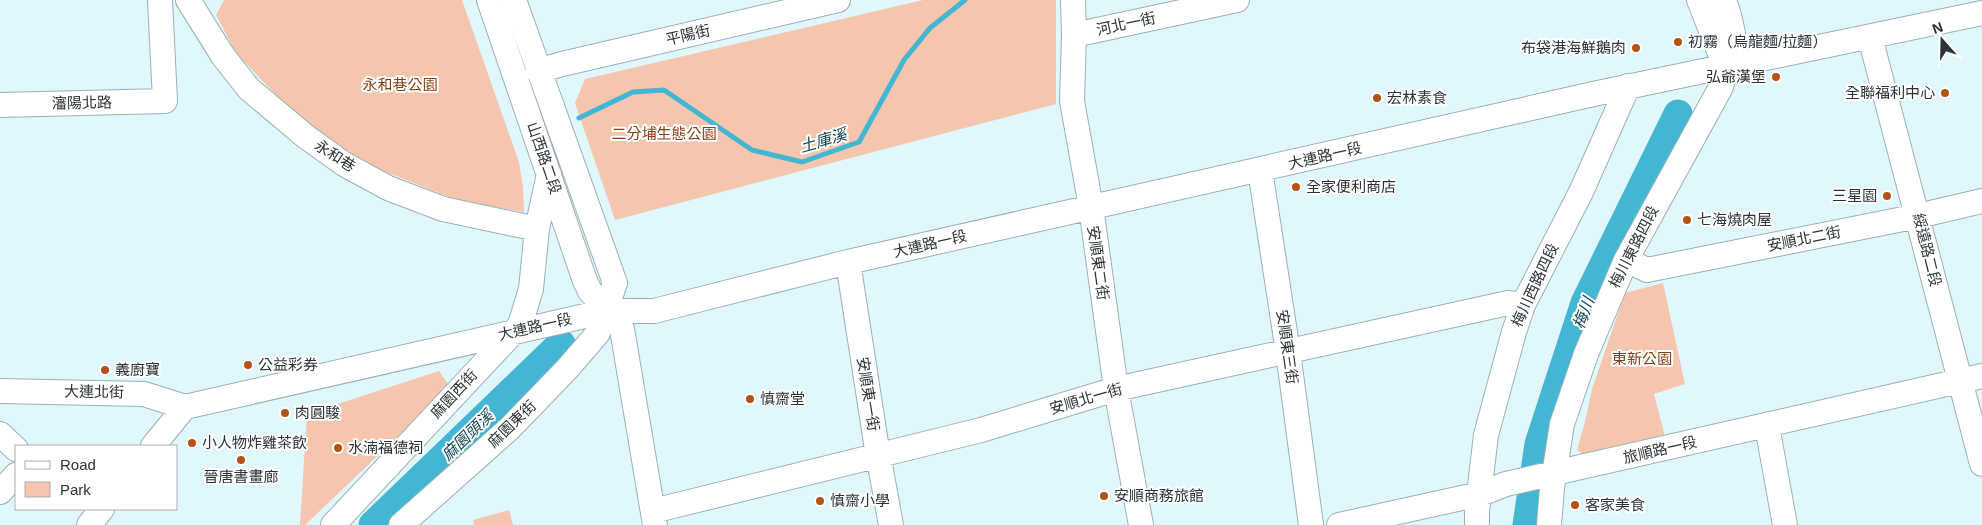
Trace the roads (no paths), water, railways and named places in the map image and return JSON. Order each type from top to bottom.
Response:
[{"type":"street","name":"瀋陽北路","points":[[0,105],[165,101],[160,0]]},
{"type":"street","name":"永和巷","points":[[188,0],[223,56],[249,89],[305,136],[344,164],[388,188],[443,209],[537,228]]},
{"type":"street","name":"山西路二段","points":[[490,0],[587,286],[622,329],[654,518]]},
{"type":"street","name":"山西路二段","points":[[514,0],[538,71],[612,271],[615,283],[607,311]]},
{"type":"street","name":"平陽街","points":[[538,71],[572,61],[838,0]]},
{"type":"street","name":"安順東二街","points":[[1072,0],[1074,35],[1072,101],[1091,207],[1116,389],[1141,525]]},
{"type":"street","name":"河北一街","points":[[1074,35],[1237,0]]},
{"type":"street","points":[[1699,0],[1725,66]]},
{"type":"street","name":"梅川東路四段","points":[[1549,525],[1546,475],[1586,354],[1626,260],[1720,86],[1733,34],[1724,0]]},
{"type":"street","name":"大連路一段","points":[[185,407],[607,311],[654,311],[848,262],[1628,86],[1982,13]]},
{"type":"street","name":"綏遠路二段","points":[[1870,37],[1918,216],[1971,378],[1982,464]]},
{"type":"street","name":"梅川西路四段","points":[[1477,525],[1476,511],[1480,494],[1486,435],[1523,305],[1581,192],[1628,86]]},
{"type":"street","name":"安順東三街","points":[[1260,170],[1288,352],[1311,525]]},
{"type":"street","name":"麻園西街","points":[[333,525],[520,324],[531,289],[537,228],[549,174]]},
{"type":"street","name":"安順北二街","points":[[1626,260],[1647,270],[1918,216],[1982,200]]},
{"type":"street","name":"安順東一街","points":[[848,262],[878,455],[891,525]]},
{"type":"street","name":"安順北一街","points":[[654,518],[878,455],[982,430],[1116,389],[1508,303],[1523,305]]},
{"type":"street","name":"麻園東街","points":[[401,525],[510,428],[567,369],[598,333],[607,311]]},
{"type":"street","name":"旅順路一段","points":[[1340,525],[1480,494],[1506,484],[1971,378]]},
{"type":"street","name":"大連北街","points":[[0,391],[144,394],[185,407]]},
{"type":"street","points":[[154,445],[185,407]]},
{"type":"street","points":[[1767,426],[1785,525]]},
{"type":"street","points":[[0,434],[15,449]]},
{"type":"street","points":[[0,492],[15,476]]},
{"type":"waterway","name":"土庫溪","points":[[579,118],[633,92],[664,90],[752,150],[802,162],[859,142],[904,60],[930,28],[965,0]]},
{"type":"waterway","name":"梅川","points":[[1527,525],[1539,444],[1585,303],[1678,114]]},
{"type":"waterway","name":"麻園頭溪","points":[[373,525],[561,344]]},
{"type":"place","name":"初霧（烏龍麵/拉麵）","points":[[1678,42]]},
{"type":"place","name":"布袋港海鮮鵝肉","points":[[1636,48]]},
{"type":"place","name":"弘爺漢堡","points":[[1776,77]]},
{"type":"place","name":"全聯福利中心","points":[[1945,93]]},
{"type":"place","name":"宏林素食","points":[[1377,98]]},
{"type":"place","name":"全家便利商店","points":[[1296,187]]},
{"type":"place","name":"三星園","points":[[1887,196]]},
{"type":"place","name":"七海燒肉屋","points":[[1687,220]]},
{"type":"place","name":"公益彩券","points":[[248,365]]},
{"type":"place","name":"義廚寶","points":[[105,370]]},
{"type":"place","name":"慎齋堂","points":[[750,399]]},
{"type":"place","name":"肉圓駿","points":[[285,413]]},
{"type":"place","name":"小人物炸雞茶飲","points":[[192,443]]},
{"type":"place","name":"水湳福德祠","points":[[338,448]]},
{"type":"place","name":"晉唐書畫廊","points":[[241,460]]},
{"type":"place","name":"安順商務旅館","points":[[1104,496]]},
{"type":"place","name":"慎齋小學","points":[[820,501]]},
{"type":"place","name":"客家美食","points":[[1575,505]]},
{"type":"park label","name":"永和巷公園","points":[[400,85]]},
{"type":"park label","name":"二分埔生態公園","points":[[664,134]]},
{"type":"park label","name":"東新公園","points":[[1642,359]]}]
